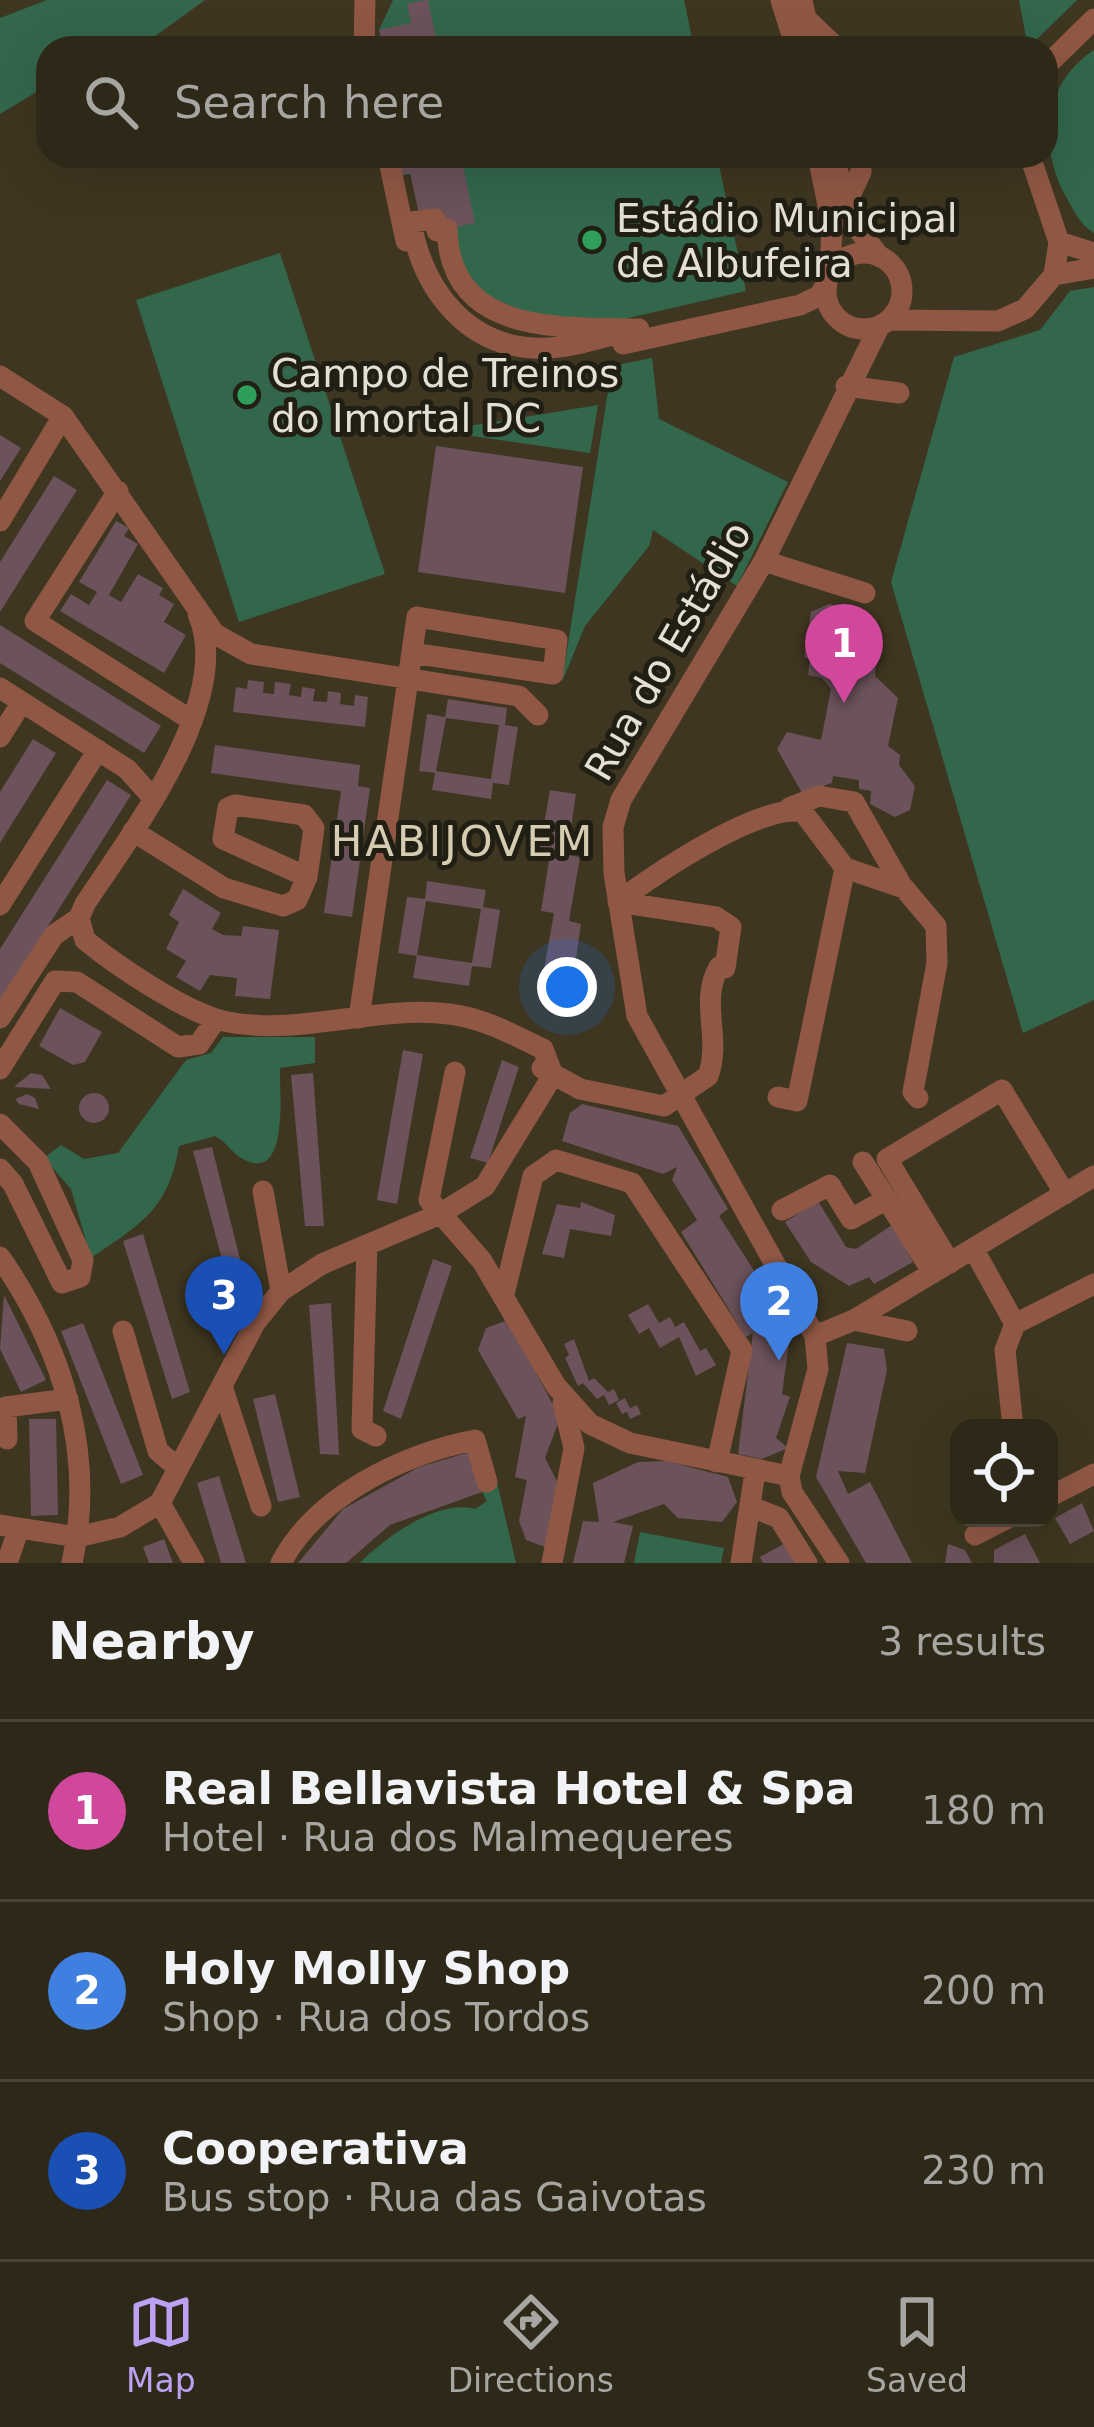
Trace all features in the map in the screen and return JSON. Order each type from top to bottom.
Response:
[{"type":"street","points":[[364,36],[365,0]]},
{"type":"street","points":[[781,0],[792,36]]},
{"type":"street","points":[[803,9],[827,36]]},
{"type":"street","points":[[1058,54],[1094,19]]},
{"type":"street","points":[[391,168],[419,284],[438,310],[487,346],[521,356],[585,352],[800,305],[819,296],[848,256],[881,257]]},
{"type":"street","points":[[820,168],[832,225],[830,310],[843,324],[865,330],[885,323],[998,321],[1025,309],[1054,275],[1059,242],[1034,168]]},
{"type":"street","points":[[836,168],[844,206],[857,233],[930,307],[969,323]]},
{"type":"street","points":[[844,206],[861,168]]},
{"type":"street","points":[[435,219],[437,231],[447,230],[453,269],[464,289],[495,311],[542,324],[639,329],[551,348],[529,348],[484,334],[464,322],[433,291],[411,222],[435,219]]},
{"type":"street","points":[[1059,242],[1094,253]]},
{"type":"street","points":[[1054,275],[1094,268]]},
{"type":"street","name":"Rua do Estádio","points":[[815,1336],[633,1003],[614,873],[613,827],[621,800],[764,561],[850,378],[903,295],[899,275]]},
{"type":"street","points":[[843,324],[850,378],[899,393]]},
{"type":"street","points":[[0,406],[7,380],[63,416],[214,634],[251,654],[519,695],[538,716]]},
{"type":"street","points":[[0,520],[63,416]]},
{"type":"street","points":[[118,491],[35,621],[191,720]]},
{"type":"street","points":[[764,561],[865,593]]},
{"type":"street","points":[[0,1018],[54,935],[79,918],[158,789],[205,678],[208,648],[198,614]]},
{"type":"street","points":[[359,1018],[417,617],[557,640],[554,674],[412,653]]},
{"type":"street","points":[[205,678],[224,657],[280,659]]},
{"type":"street","points":[[0,688],[158,789]]},
{"type":"street","points":[[0,737],[22,702]]},
{"type":"street","points":[[0,904],[98,750]]},
{"type":"street","points":[[618,902],[660,869],[773,815],[819,796],[854,802],[904,888],[930,915],[939,944],[913,1092],[918,1098]]},
{"type":"street","points":[[133,831],[224,888],[283,906],[297,900],[307,877],[314,828],[304,815],[228,808],[223,839],[307,877]]},
{"type":"street","points":[[773,815],[803,812],[845,868],[904,888]]},
{"type":"street","points":[[778,1097],[797,1101],[845,868]]},
{"type":"street","points":[[614,873],[660,869]]},
{"type":"street","points":[[79,918],[85,940],[95,948],[216,1019],[264,1025],[446,1013],[521,1038],[540,1067],[580,1089],[664,1106],[708,1076],[713,1063],[715,1025],[709,1003],[713,976],[718,967],[725,968],[731,927],[716,917],[618,902]]},
{"type":"street","points":[[0,1069],[56,981],[77,982],[178,1047],[199,1044],[216,1019]]},
{"type":"street","points":[[455,1072],[428,1186],[429,1200],[505,1294],[556,1386],[572,1429],[571,1470],[551,1563]]},
{"type":"street","points":[[7,1563],[9,1528],[77,1537],[120,1527],[160,1503],[255,1322],[281,1291],[322,1264],[440,1214],[485,1186],[553,1075]]},
{"type":"street","points":[[941,1268],[887,1160],[1002,1090],[1065,1194]]},
{"type":"street","points":[[0,1124],[38,1162],[83,1260],[80,1277],[62,1282],[13,1184],[0,1169]]},
{"type":"street","points":[[505,1294],[532,1176],[556,1160],[632,1183],[742,1350],[717,1462]]},
{"type":"street","points":[[863,1162],[941,1268]]},
{"type":"street","points":[[839,1563],[792,1492],[789,1476],[818,1369],[815,1336],[854,1320],[1094,1176]]},
{"type":"street","points":[[782,1210],[830,1185],[850,1219],[887,1199]]},
{"type":"street","points":[[263,1191],[281,1291]]},
{"type":"street","points":[[367,1245],[362,1429],[376,1436]]},
{"type":"street","points":[[974,1250],[1015,1324]]},
{"type":"street","points":[[0,1258],[56,1360],[68,1399],[82,1471],[71,1563]]},
{"type":"street","points":[[1012,1419],[1005,1350],[1015,1324],[1094,1284]]},
{"type":"street","points":[[854,1320],[907,1331]]},
{"type":"street","points":[[123,1331],[158,1451],[178,1468]]},
{"type":"street","points":[[556,1386],[590,1424],[630,1443],[789,1476]]},
{"type":"street","points":[[222,1387],[261,1506]]},
{"type":"street","points":[[7,1438],[6,1407],[68,1399]]},
{"type":"street","points":[[281,1563],[326,1508],[416,1458],[475,1440],[487,1482]]},
{"type":"street","points":[[571,1470],[589,1451],[630,1443]]},
{"type":"street","points":[[741,1563],[755,1472]]},
{"type":"street","points":[[1058,1492],[1094,1474]]},
{"type":"street","points":[[160,1503],[194,1563]]},
{"type":"street","points":[[752,1507],[779,1518],[807,1563]]},
{"type":"street","points":[[975,1535],[991,1527]]},
{"type":"green space","points":[[47,0],[205,0],[156,36],[36,36],[36,92],[0,114],[0,18]]},
{"type":"green space","points":[[393,0],[684,0],[692,36],[380,36]]},
{"type":"green space","points":[[1019,0],[1077,0],[1040,36],[1026,36]]},
{"type":"green space","points":[[1094,50],[1094,233],[1065,195],[1054,168],[1058,168],[1058,92],[1077,63]]},
{"type":"green space","name":"Estádio Municipal de Albufeira","points":[[401,168],[720,168],[746,291],[624,319],[542,319],[467,288],[411,174],[402,175]]},
{"type":"green space","name":"Campo de Treinos do Imortal DC","points":[[280,253],[385,574],[239,622],[136,300]]},
{"type":"green space","points":[[1094,287],[1094,1000],[1023,1033],[891,582],[954,357],[1040,330],[1070,291]]},
{"type":"green space","points":[[652,358],[659,419],[788,482],[737,586],[653,530],[649,546],[585,626],[562,682],[612,366]]},
{"type":"green space","points":[[598,405],[590,453],[438,431]]},
{"type":"green space","points":[[223,1037],[315,1037],[315,1063],[280,1068],[279,1130],[269,1158],[259,1163],[245,1160],[215,1136],[179,1146],[168,1186],[150,1213],[91,1258],[71,1189],[44,1158],[61,1145],[84,1159],[118,1153],[186,1060],[211,1053]]},
{"type":"green space","points":[[497,1482],[516,1563],[360,1563],[398,1531],[430,1515],[461,1507],[475,1509],[487,1501],[482,1492]]},
{"type":"green space","points":[[640,1532],[724,1548],[721,1563],[634,1563]]},
{"type":"building","points":[[428,0],[436,36],[380,36],[379,30],[411,23],[407,4]]},
{"type":"building","points":[[401,168],[464,168],[475,223],[437,231],[419,214],[410,173],[402,175]]},
{"type":"building","points":[[0,435],[21,448],[0,481]]},
{"type":"building","points":[[436,446],[583,467],[565,593],[418,572]]},
{"type":"building","points":[[54,476],[77,490],[0,612],[0,562]]},
{"type":"building","points":[[116,521],[129,528],[124,536],[138,544],[109,595],[121,602],[138,574],[163,588],[159,595],[174,604],[164,622],[186,635],[164,673],[60,611],[71,594],[89,605],[97,592],[79,582]]},
{"type":"building","points":[[829,604],[844,607],[867,641],[877,644],[875,676],[898,698],[888,746],[900,755],[899,765],[915,786],[910,810],[895,817],[870,804],[871,791],[859,789],[859,780],[833,776],[832,783],[802,793],[777,749],[787,732],[821,740],[831,689],[822,678],[808,675],[810,659],[804,657],[811,612]]},
{"type":"building","points":[[0,625],[161,726],[144,753],[0,663]]},
{"type":"building","points":[[248,680],[264,682],[263,693],[274,694],[275,682],[291,684],[289,695],[301,697],[302,687],[315,689],[313,701],[327,702],[328,691],[341,693],[340,704],[354,706],[355,695],[368,697],[365,727],[233,712],[236,687],[247,689]]},
{"type":"building","points":[[448,699],[507,708],[505,725],[518,727],[509,785],[493,783],[491,799],[432,790],[435,773],[419,771],[427,714],[445,717]],"holes":[[[446,718],[499,725],[491,779],[436,771]]]},
{"type":"building","points":[[33,739],[56,753],[0,843],[0,792]]},
{"type":"building","points":[[215,745],[360,765],[358,786],[370,788],[352,917],[324,913],[341,791],[211,773]]},
{"type":"building","points":[[107,780],[131,795],[0,1002],[0,949]]},
{"type":"building","points":[[550,790],[576,794],[567,855],[580,857],[569,921],[581,924],[573,980],[543,975],[554,913],[541,911],[551,848],[540,847]]},
{"type":"building","points":[[427,881],[486,890],[483,907],[500,910],[491,968],[472,966],[469,986],[413,978],[417,956],[398,953],[407,897],[425,899]],"holes":[[[426,901],[481,909],[472,963],[417,955]]]},
{"type":"building","points":[[183,889],[221,913],[212,929],[223,935],[241,936],[243,926],[279,930],[270,999],[235,996],[237,978],[210,975],[200,991],[176,977],[186,961],[166,949],[179,922],[169,915]]},
{"type":"building","points":[[60,1008],[102,1032],[85,1062],[73,1065],[39,1046]]},
{"type":"building","points":[[403,1050],[423,1054],[397,1204],[377,1200]]},
{"type":"building","points":[[502,1060],[519,1067],[488,1163],[470,1158]]},
{"type":"building","points":[[31,1073],[42,1075],[51,1089],[14,1087]]},
{"type":"building","points":[[313,1073],[324,1226],[305,1226],[291,1075]]},
{"type":"building","points":[[94,1093],[109,1108],[94,1123],[79,1108]]},
{"type":"building","points":[[27,1094],[35,1098],[39,1109],[15,1099]]},
{"type":"building","points":[[582,1104],[678,1126],[728,1209],[719,1216],[785,1319],[790,1336],[782,1394],[790,1397],[776,1438],[788,1448],[762,1459],[738,1454],[753,1333],[746,1337],[681,1232],[697,1220],[672,1180],[677,1167],[663,1174],[562,1141],[570,1113]]},
{"type":"building","points":[[212,1147],[251,1303],[235,1308],[193,1151]]},
{"type":"building","points":[[818,1201],[846,1247],[856,1249],[892,1225],[913,1262],[874,1284],[869,1277],[849,1286],[811,1262],[785,1222]]},
{"type":"building","points":[[581,1202],[615,1215],[611,1236],[570,1229],[564,1258],[542,1254],[557,1204],[580,1208]]},
{"type":"building","points":[[143,1234],[190,1392],[172,1399],[123,1241]]},
{"type":"building","points":[[433,1259],[452,1266],[401,1419],[383,1411]]},
{"type":"building","points":[[4,1295],[46,1380],[21,1392],[0,1349]]},
{"type":"building","points":[[331,1303],[339,1455],[320,1454],[309,1305]]},
{"type":"building","points":[[648,1304],[659,1323],[670,1317],[675,1327],[684,1322],[700,1351],[706,1348],[716,1365],[696,1376],[679,1337],[660,1348],[649,1328],[639,1334],[628,1315]]},
{"type":"building","points":[[508,1320],[560,1418],[545,1458],[562,1491],[548,1548],[526,1540],[519,1521],[527,1480],[515,1477],[526,1416],[518,1419],[478,1350],[486,1328]]},
{"type":"building","points":[[83,1323],[143,1475],[121,1484],[61,1331]]},
{"type":"building","points":[[574,1339],[589,1381],[594,1378],[608,1392],[614,1389],[619,1400],[609,1405],[604,1395],[597,1399],[583,1383],[578,1386],[565,1358],[569,1355],[564,1344]]},
{"type":"building","points":[[847,1343],[884,1349],[887,1370],[865,1473],[838,1471],[848,1494],[870,1482],[912,1563],[866,1563],[816,1477]]},
{"type":"building","points":[[275,1394],[300,1497],[278,1502],[253,1399]]},
{"type":"building","points":[[625,1398],[641,1414],[630,1419],[627,1412],[622,1414],[616,1403]]},
{"type":"building","points":[[29,1419],[56,1419],[58,1515],[31,1516]]},
{"type":"building","points":[[470,1452],[482,1492],[390,1525],[346,1563],[298,1563],[343,1509],[419,1467]]},
{"type":"building","points":[[667,1461],[728,1477],[737,1502],[722,1522],[678,1518],[664,1504],[613,1522],[633,1526],[624,1563],[573,1563],[583,1521],[599,1522],[593,1483],[638,1462]]},
{"type":"building","points":[[219,1476],[246,1563],[221,1563],[197,1483]]},
{"type":"building","points":[[1082,1503],[1094,1531],[1070,1544],[1058,1516]]},
{"type":"building","points":[[1025,1534],[1040,1563],[994,1563],[994,1550]]},
{"type":"building","points":[[164,1539],[173,1563],[149,1563],[143,1547]]},
{"type":"building","points":[[787,1542],[799,1563],[763,1563],[760,1557]]},
{"type":"building","points":[[948,1544],[965,1550],[972,1563],[945,1563]]},
{"type":"place","name":"Estádio Municipal de Albufeira","points":[[592,240]]},
{"type":"place","name":"Campo de Treinos do Imortal DC","points":[[247,395]]},
{"type":"place","name":"Real Bellavista Hotel & Spa","points":[[844,703]]},
{"type":"place","name":"Cooperativa","points":[[224,1355]]},
{"type":"place","name":"Holy Molly Shop","points":[[779,1361]]},
{"type":"district","name":"HABIJOVEM","points":[[463,841]]}]
